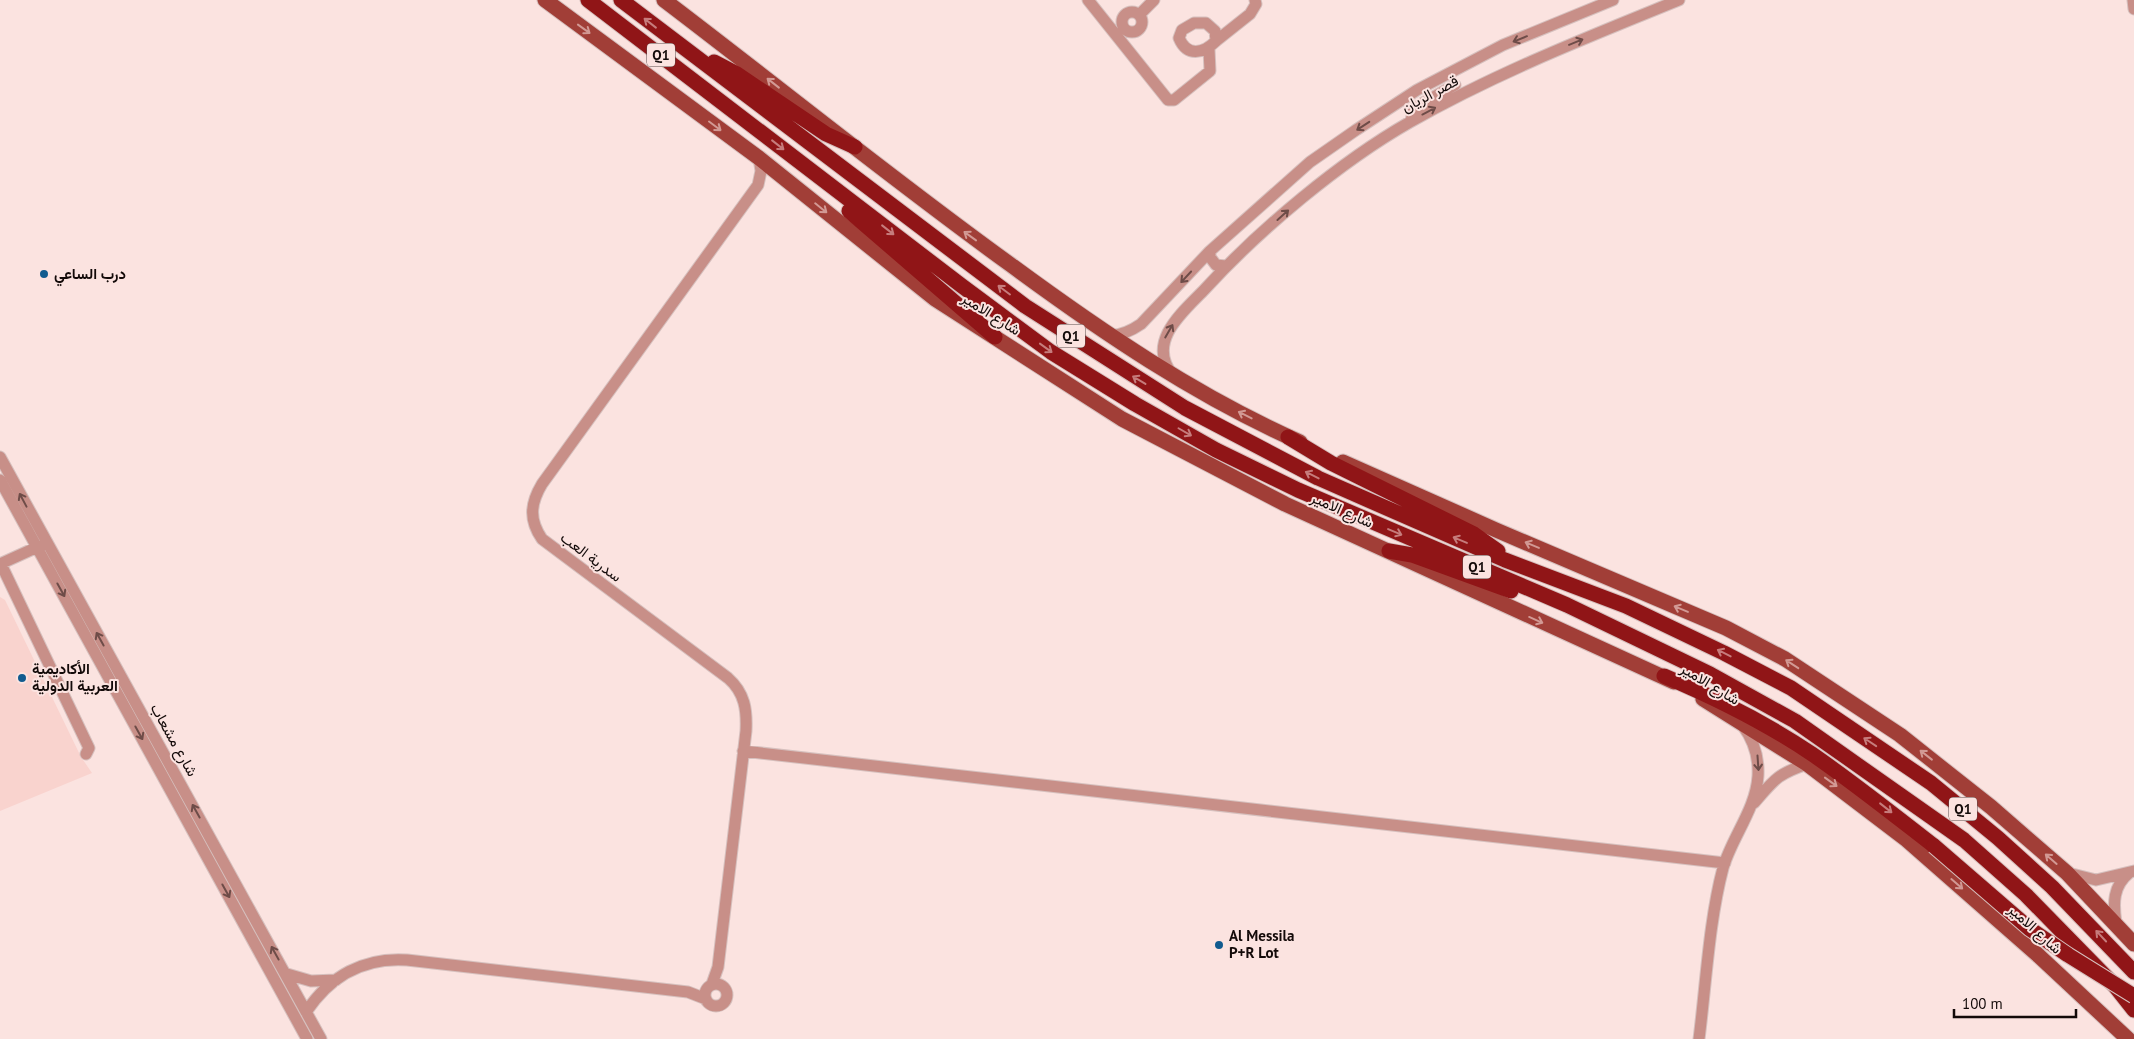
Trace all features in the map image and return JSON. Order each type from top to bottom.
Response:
[{"type":"highway","name":"شارع الامير","points":[[588,0],[1051,352],[1135,404],[1216,450],[1298,490],[1567,605],[1710,674],[1795,720],[1911,800],[1964,840],[2026,895],[2115,986],[2134,1010]]},
{"type":"highway","name":"شارع الامير","points":[[621,0],[1025,306],[1185,408],[1318,478],[1505,560],[1626,606],[1724,653],[1791,688],[1931,783],[1998,838],[2052,887],[2134,972]]},
{"type":"highway","points":[[678,45],[736,74],[826,134],[855,147]]},
{"type":"highway","points":[[794,158],[828,193],[995,337]]},
{"type":"highway","points":[[1288,437],[1331,463],[1479,536],[1505,560]]},
{"type":"highway","points":[[1389,551],[1412,555],[1538,602],[1567,605]]},
{"type":"highway","points":[[1664,676],[1718,699],[1811,753],[1934,846],[2030,929],[2134,996]]},
{"type":"main road","name":"شارع الامير","points":[[545,0],[759,158],[935,299],[1122,419],[1267,495],[1492,600],[1664,676],[1807,764],[1907,840],[2039,956],[2128,1039]]},
{"type":"main road","points":[[664,0],[922,201],[1110,336],[1173,375],[1223,404],[1288,437],[1496,530],[1726,628],[1785,659],[1900,735],[1991,807],[2067,873],[2134,944]]},
{"type":"street","points":[[1088,0],[1168,100],[1174,100],[1210,71],[1212,45],[1250,14],[1256,4],[1255,0]]},
{"type":"street","points":[[1140,14],[1154,0]]},
{"type":"street","name":"قصر الريان","points":[[1110,336],[1131,331],[1142,324],[1210,251],[1310,162],[1417,90],[1503,46],[1613,0]]},
{"type":"street","name":"قصر الريان","points":[[1173,375],[1165,365],[1164,354],[1164,342],[1169,330],[1226,266],[1294,205],[1341,169],[1458,90],[1679,0]]},
{"type":"street","points":[[2133,0],[2134,9]]},
{"type":"street","points":[[1447,75],[1458,90]]},
{"type":"street","points":[[758,185],[762,171],[759,158]]},
{"type":"street","points":[[758,185],[770,179],[783,177]]},
{"type":"street","name":"سدرية العب","points":[[336,980],[369,962],[396,959],[688,992],[712,990],[718,967],[747,719],[743,696],[736,685],[542,539],[534,523],[532,506],[542,484],[758,185]]},
{"type":"street","points":[[1210,251],[1210,257],[1216,265],[1226,266]]},
{"type":"street","name":"شارع مشعاب","points":[[0,457],[42,545],[155,762],[307,1039]]},
{"type":"street","name":"شارع مشعاب","points":[[0,480],[42,545],[166,756],[322,1039]]},
{"type":"street","points":[[42,545],[0,564],[89,748],[86,754]]},
{"type":"street","points":[[1699,1039],[1716,902],[1730,847],[1751,806],[1758,778],[1757,755],[1754,743],[1740,723]]},
{"type":"street","points":[[743,751],[1725,863]]},
{"type":"street","points":[[155,762],[166,756]]},
{"type":"street","points":[[1751,806],[1776,778],[1786,771],[1807,764]]},
{"type":"street","points":[[212,865],[223,859]]},
{"type":"street","points":[[2067,873],[2096,880],[2132,871]]},
{"type":"street","points":[[2116,923],[2114,910],[2115,893],[2118,885],[2132,871]]},
{"type":"street","points":[[287,974],[311,981],[336,980]]},
{"type":"street","points":[[306,1012],[316,998],[336,980]]},
{"type":"shaded area","name":"الأكاديمية العربية الدولية","points":[[0,597],[5,600],[81,757],[92,773],[0,811]]},
{"type":"place","name":"درب الساعي","points":[[44,274]]},
{"type":"place","name":"الأكاديمية العربية الدولية","points":[[22,678]]},
{"type":"place","name":"Al Messila P+R Lot","points":[[1219,945]]}]
